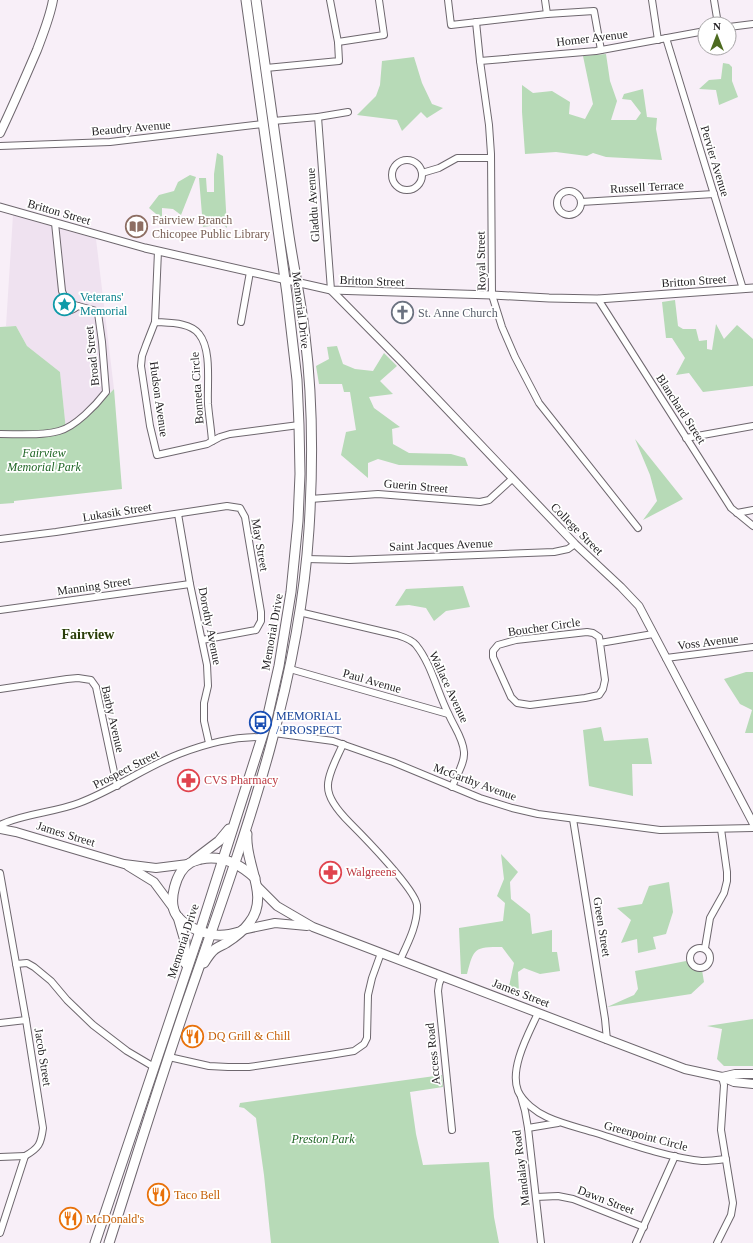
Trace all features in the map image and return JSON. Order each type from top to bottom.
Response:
[{"type":"main road","points":[[0,133],[42,38],[50,15],[53,0]]},
{"type":"main road","name":"Memorial Drive","points":[[95,1243],[200,931],[262,737],[274,690],[283,644],[293,576],[299,499],[299,425],[295,366],[285,281],[246,0]]},
{"type":"main road","name":"Memorial Drive","points":[[109,1243],[197,972],[249,819],[274,733],[290,669],[306,559],[310,499],[311,443],[305,336],[256,0]]},
{"type":"main road","points":[[184,975],[186,946],[173,899],[176,882],[181,872],[189,863],[224,836],[238,814]]},
{"type":"main road","points":[[197,972],[216,948],[241,931],[249,923],[255,913],[258,898],[256,882],[247,849],[249,819]]},
{"type":"main road","name":"James Street","points":[[0,829],[16,832],[124,864],[156,868],[189,863]]},
{"type":"main road","points":[[189,863],[211,858],[222,860],[245,869],[256,882]]},
{"type":"main road","name":"James Street","points":[[124,864],[154,882],[176,913]]},
{"type":"main road","name":"James Street","points":[[256,882],[269,899],[282,910],[313,927],[685,1069],[722,1077],[734,1082],[753,1084]]},
{"type":"main road","points":[[176,913],[188,925],[210,935],[222,936],[241,931]]},
{"type":"main road","name":"James Street","points":[[241,931],[276,923],[313,927]]},
{"type":"main road","name":"James Street","points":[[722,1077],[735,1074],[753,1074]]},
{"type":"main road","points":[[110,1199],[123,1201]]},
{"type":"street","points":[[266,68],[339,61],[338,42],[330,0]]},
{"type":"street","points":[[338,42],[384,35],[379,0]]},
{"type":"street","points":[[448,0],[452,25],[547,14],[594,11],[601,50]]},
{"type":"street","points":[[545,0],[547,14]]},
{"type":"street","points":[[652,0],[658,40]]},
{"type":"street","points":[[714,0],[717,16]]},
{"type":"street","name":"Royal Street","points":[[476,22],[489,125],[491,158],[492,295],[508,343],[530,389],[539,403],[638,528]]},
{"type":"street","points":[[737,26],[753,24]]},
{"type":"street","name":"Homer Avenue","points":[[480,61],[601,50],[697,32]]},
{"type":"street","name":"Pervier Avenue","points":[[666,38],[743,289]]},
{"type":"street","points":[[273,121],[318,117],[348,112]]},
{"type":"street","name":"Gladdu Avenue","points":[[318,117],[331,290]]},
{"type":"street","name":"Beaudry Avenue","points":[[0,146],[110,142],[263,124]]},
{"type":"street","points":[[422,173],[439,168],[457,158],[491,158]]},
{"type":"street","points":[[405,160],[411,160],[416,163],[420,167],[422,173],[419,184],[408,190],[397,187],[393,182],[392,171],[395,165],[405,160]]},
{"type":"street","name":"Russell Terrace","points":[[581,202],[714,194]]},
{"type":"street","name":"Britton Street","points":[[0,207],[158,251],[285,281],[331,290],[598,299],[753,288]]},
{"type":"street","points":[[55,223],[62,291],[64,296],[71,304],[78,306]]},
{"type":"street","name":"Hudson Avenue","points":[[158,251],[155,322],[142,356],[150,426],[157,456],[208,444],[212,441]]},
{"type":"street","points":[[241,322],[250,272]]},
{"type":"street","name":"College Street","points":[[331,290],[575,544],[639,606],[753,823]]},
{"type":"street","points":[[64,296],[59,303],[60,310],[65,312],[70,311],[78,306]]},
{"type":"street","name":"Blanchard Street","points":[[598,299],[731,508],[753,526]]},
{"type":"street","name":"Broad Street","points":[[0,434],[45,434],[60,431],[71,425],[90,409],[106,392],[98,313],[78,306]]},
{"type":"street","name":"Bonneta Circle","points":[[155,322],[187,326],[199,333],[204,342],[207,353],[208,403],[212,441]]},
{"type":"street","points":[[212,441],[230,434],[299,425]]},
{"type":"street","points":[[686,438],[753,426]]},
{"type":"street","name":"Guerin Street","points":[[310,499],[378,494],[480,502],[489,500],[512,479]]},
{"type":"street","name":"Lukasik Street","points":[[0,539],[227,506],[236,507]]},
{"type":"street","name":"May Street","points":[[202,640],[256,630],[261,621],[261,612],[245,517],[240,508],[236,507]]},
{"type":"street","points":[[737,513],[753,510]]},
{"type":"street","name":"Dorothy Avenue","points":[[178,514],[190,584],[207,665],[208,686],[204,703],[204,721],[210,743]]},
{"type":"street","name":"Saint Jacques Avenue","points":[[306,559],[349,560],[554,552],[568,549],[575,544]]},
{"type":"street","name":"Manning Street","points":[[0,610],[190,584]]},
{"type":"street","name":"Wallace Avenue","points":[[299,612],[397,635],[416,644],[428,666],[462,743],[464,754],[463,760],[452,787]]},
{"type":"street","name":"Boucher Circle","points":[[587,632],[599,636],[600,643],[605,680],[603,689],[599,695],[585,698],[530,705],[517,703],[511,697],[493,657],[493,651],[498,645],[516,640],[587,632]]},
{"type":"street","points":[[600,643],[653,634]]},
{"type":"street","name":"Voss Avenue","points":[[666,658],[753,647]]},
{"type":"street","name":"Paul Avenue","points":[[290,669],[448,714]]},
{"type":"street","name":"Barby Avenue","points":[[0,689],[69,679],[91,680],[96,687],[117,786]]},
{"type":"street","name":"McCarthy Avenue","points":[[274,733],[316,738],[343,744],[393,762],[480,798],[507,807],[538,814],[646,829],[720,829]]},
{"type":"street","name":"Prospect Street","points":[[0,825],[11,820],[77,804],[99,795],[179,754],[210,743],[235,738],[262,737]]},
{"type":"street","points":[[343,744],[328,779],[330,796],[345,817],[392,868],[411,892],[417,903],[413,929],[400,960]]},
{"type":"street","name":"Green Street","points":[[574,819],[607,1040]]},
{"type":"street","points":[[705,948],[710,918],[724,893],[727,881],[727,872],[720,829],[753,828]]},
{"type":"street","name":"Jacob Street","points":[[0,873],[43,1128],[42,1139],[38,1148],[25,1156]]},
{"type":"street","points":[[169,1057],[209,1066],[238,1067],[267,1065],[330,1055],[358,1048],[364,1044],[367,1038],[368,995],[372,978],[381,953]]},
{"type":"street","points":[[16,964],[27,962],[34,967],[51,981],[93,1025],[127,1051],[154,1067]]},
{"type":"street","name":"Access Road","points":[[442,976],[438,991],[452,1130]]},
{"type":"street","points":[[519,1092],[516,1074],[518,1062],[538,1013]]},
{"type":"street","points":[[0,1023],[26,1020]]},
{"type":"street","points":[[717,1243],[730,1215],[733,1203],[720,1130],[724,1086],[722,1077]]},
{"type":"street","name":"Greenpoint Circle","points":[[519,1092],[537,1111],[547,1117],[620,1141],[675,1156],[702,1161],[726,1159]]},
{"type":"street","name":"Mandalay Road","points":[[519,1092],[523,1103],[528,1128],[541,1243]]},
{"type":"street","name":"Greenpoint Circle","points":[[528,1128],[549,1123],[562,1122]]},
{"type":"street","points":[[0,1157],[25,1156],[0,1233]]},
{"type":"street","points":[[636,1243],[675,1156]]},
{"type":"street","name":"Dawn Street","points":[[536,1197],[558,1196],[573,1198],[644,1227]]},
{"type":"shaded area","points":[[13,215],[96,239],[114,389],[90,414],[66,430],[60,372],[27,346],[16,326],[6,326]]},
{"type":"green space","points":[[606,54],[610,81],[617,101],[611,120],[636,120],[641,113],[631,100],[622,99],[624,94],[643,89],[647,117],[657,118],[656,129],[662,160],[606,157],[593,153],[587,156],[556,152],[525,154],[522,85],[533,93],[552,91],[570,102],[569,114],[585,119],[593,104],[583,56]]},
{"type":"green space","points":[[414,57],[422,83],[432,104],[443,108],[427,118],[421,112],[402,131],[397,120],[357,115],[376,96],[380,85],[382,61]]},
{"type":"green space","points":[[723,63],[729,64],[732,67],[732,81],[738,97],[719,105],[716,90],[699,89],[709,80],[721,79]]},
{"type":"green space","points":[[217,153],[223,156],[227,228],[217,219],[210,226],[203,227],[199,178],[206,178],[207,192],[214,192],[214,174]]},
{"type":"green space","points":[[190,175],[196,177],[181,215],[173,209],[162,208],[162,219],[149,208],[159,195],[174,191],[178,182]]},
{"type":"green space","points":[[675,300],[678,326],[683,329],[696,329],[699,341],[707,340],[707,349],[712,350],[716,324],[724,339],[737,325],[753,339],[753,386],[703,392],[689,373],[676,375],[685,358],[672,338],[666,338],[662,302]]},
{"type":"green space","name":"Fairview Memorial Park","points":[[16,326],[27,346],[60,372],[66,430],[90,414],[114,389],[122,489],[14,501],[14,503],[0,504],[0,438],[5,437],[0,436],[0,327]]},
{"type":"green space","points":[[337,346],[343,364],[355,369],[373,371],[384,353],[397,366],[380,381],[393,394],[369,397],[374,408],[400,427],[392,429],[393,444],[409,453],[451,454],[465,458],[468,466],[399,465],[378,459],[368,463],[368,478],[341,455],[346,432],[356,430],[350,392],[344,392],[342,384],[319,384],[316,366],[329,359],[327,347]]},
{"type":"green space","points":[[635,439],[683,499],[643,520],[657,501],[650,475]]},
{"type":"green space","points":[[463,586],[470,607],[446,611],[434,621],[426,608],[409,605],[395,606],[406,589]]},
{"type":"green space","points":[[746,672],[753,672],[753,733],[745,733],[752,710],[740,704],[724,679]]},
{"type":"green space","points":[[601,727],[604,741],[648,738],[652,764],[632,764],[633,796],[589,786],[583,730]]},
{"type":"green space","points":[[501,854],[518,872],[510,882],[511,899],[530,914],[532,934],[552,930],[552,952],[557,952],[560,971],[540,974],[524,968],[518,972],[519,992],[508,991],[514,963],[502,947],[480,949],[471,959],[467,974],[461,974],[459,928],[503,921],[505,903],[497,896],[504,879]]},
{"type":"green space","points":[[669,882],[673,912],[666,934],[653,937],[656,949],[638,953],[637,939],[621,943],[631,920],[617,908],[642,904],[649,886]]},
{"type":"green space","points":[[686,961],[694,969],[702,970],[704,982],[691,994],[607,1007],[634,995],[638,989],[635,971]]},
{"type":"green space","points":[[753,1019],[753,1066],[724,1066],[717,1059],[722,1029],[707,1026]]},
{"type":"green space","name":"Preston Park","points":[[442,1075],[443,1087],[410,1092],[416,1134],[423,1165],[489,1162],[494,1217],[499,1243],[271,1243],[256,1118],[244,1108],[239,1107],[240,1103]]},
{"type":"place","name":"Fairview Branch Chicopee Public Library","points":[[137,227]]},
{"type":"place","name":"Veterans' Memorial","points":[[64,304]]},
{"type":"place","name":"St. Anne Church","points":[[402,313]]},
{"type":"place","name":"MEMORIAL / PROSPECT","points":[[261,723]]},
{"type":"place","name":"CVS Pharmacy","points":[[188,780]]},
{"type":"place","name":"Walgreens","points":[[331,872]]},
{"type":"place","name":"DQ Grill & Chill","points":[[192,1036]]},
{"type":"place","name":"Taco Bell","points":[[158,1195]]},
{"type":"place","name":"McDonald's","points":[[71,1219]]},
{"type":"district","name":"Fairview","points":[[88,634]]}]
